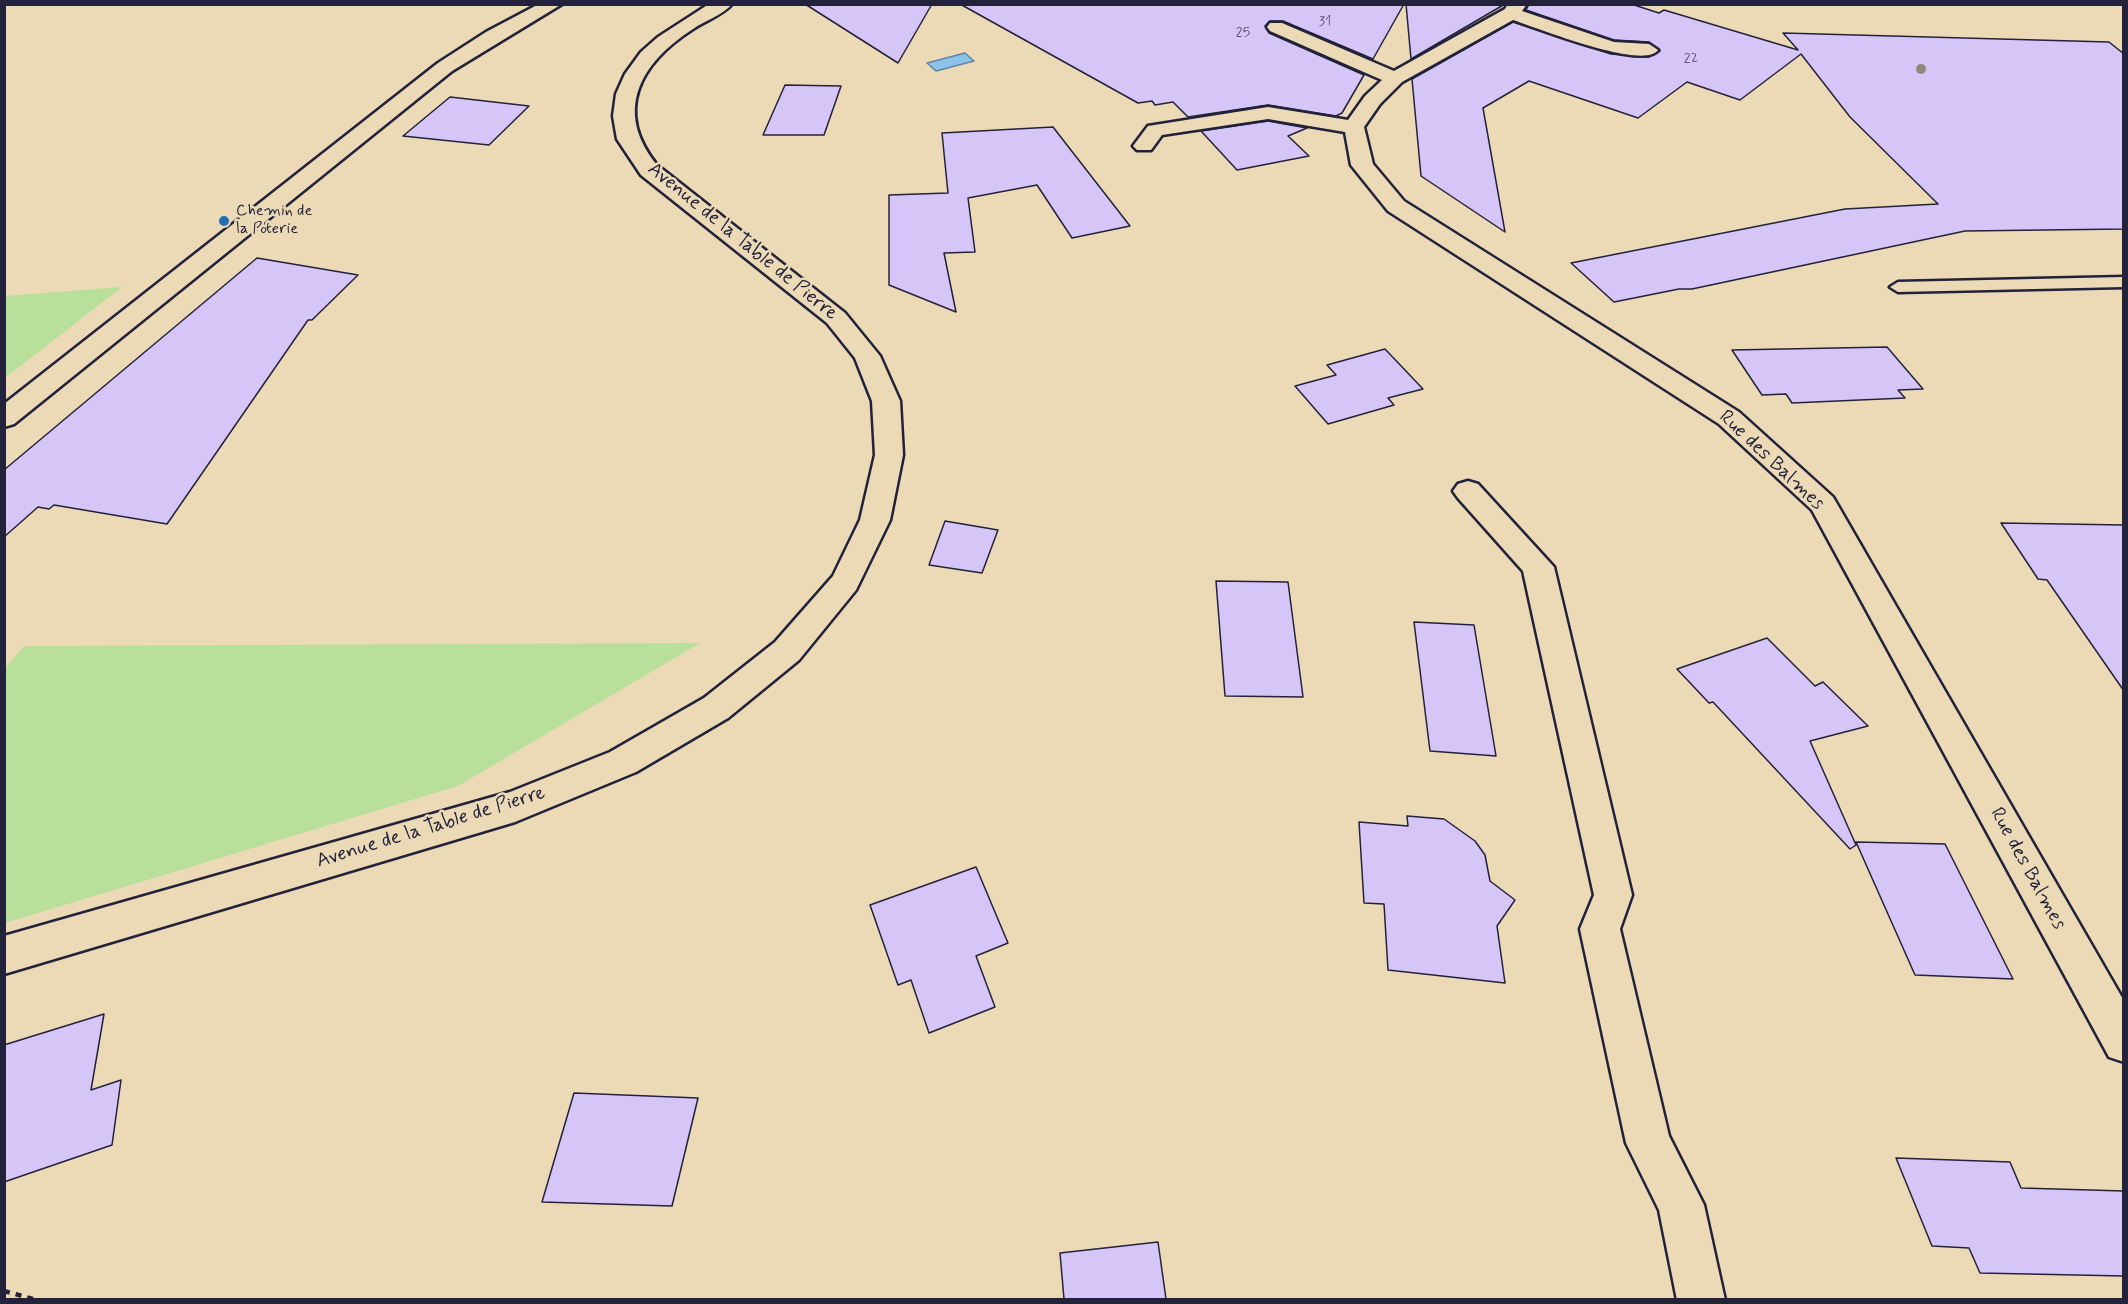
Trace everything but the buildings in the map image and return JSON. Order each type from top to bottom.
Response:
[{"type":"street","points":[[4,418],[445,67],[493,36],[553,4]]},
{"type":"street","name":"Avenue de la Table de Pierre","points":[[4,955],[515,806],[623,762],[716,708],[787,651],[844,582],[875,520],[889,455],[886,401],[867,356],[836,318],[649,170],[628,141],[622,113],[631,81],[652,50],[690,21],[723,4]]},
{"type":"street","points":[[1144,146],[1155,130],[1268,113],[1354,127],[1372,100],[1395,78],[1515,9],[1612,47],[1649,50]]},
{"type":"street","points":[[1276,27],[1395,78]]},
{"type":"street","name":"Rue des Balmes","points":[[1354,127],[1362,165],[1396,206],[1729,417],[1823,504],[2124,1042]]},
{"type":"street","points":[[1468,491],[1538,567],[1614,895],[1600,929],[1607,963],[1648,1143],[1681,1205],[1701,1299]]},
{"type":"lane","points":[[1898,287],[2124,282]]},
{"type":"path","points":[[4,1291],[37,1299]]},
{"type":"green space","points":[[122,287],[5,378],[5,296]]},
{"type":"green space","points":[[700,643],[458,786],[5,923],[5,668],[24,646]]},
{"type":"water","points":[[965,53],[974,61],[936,71],[927,63]]},
{"type":"place","name":"Chemin de la Poterie","points":[[224,221]]}]
